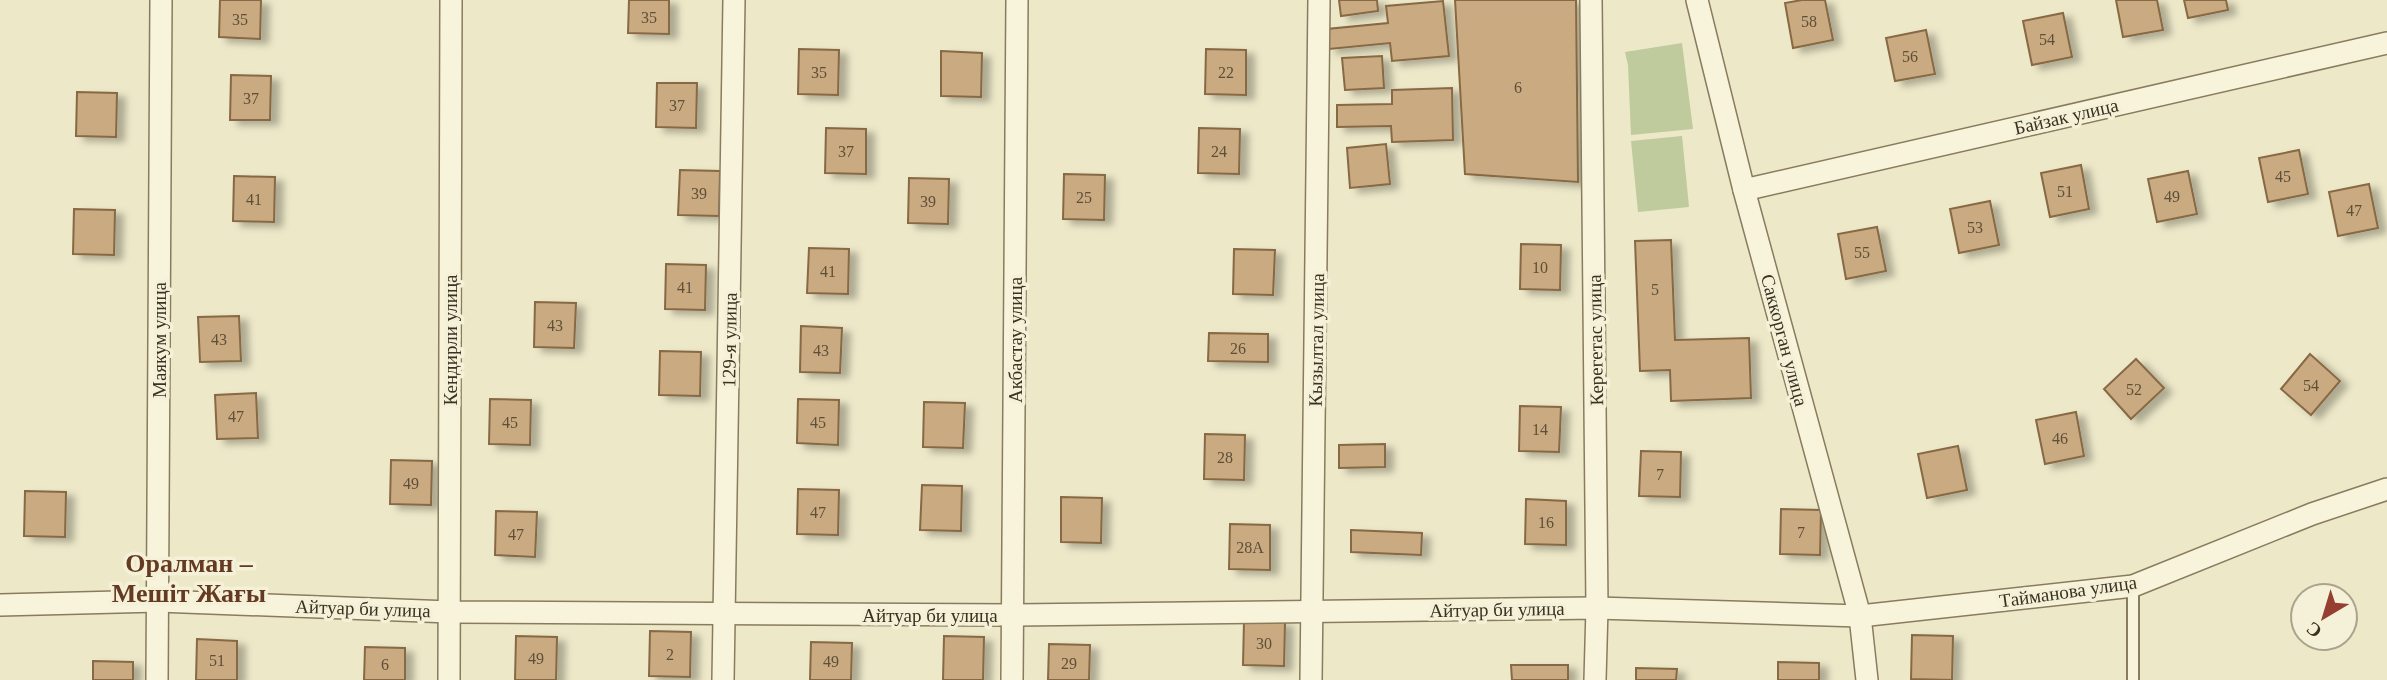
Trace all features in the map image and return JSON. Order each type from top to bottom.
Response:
[{"type":"street","name":"Маякум улица","points":[[157,680],[161,0]]},
{"type":"street","name":"Кендирли улица","points":[[449,680],[451,0]]},
{"type":"street","name":"129-я улица","points":[[723,680],[734,0]]},
{"type":"street","name":"Акбастау улица","points":[[1012,680],[1017,0]]},
{"type":"street","name":"Кызылтал улица","points":[[1311,680],[1319,0]]},
{"type":"street","name":"Керегетас улица","points":[[1591,0],[1597,608],[1595,680]]},
{"type":"street","name":"Саккорган улица","points":[[1698,0],[1744,190],[1860,616],[1867,680]]},
{"type":"street","name":"Байзак улица","points":[[1744,190],[2387,43]]},
{"type":"street","name":"Тайманова улица","points":[[1860,616],[2133,586],[2312,514],[2387,489]]},
{"type":"street","name":"Айтуар би улица","points":[[0,605],[158,601],[450,612],[1013,615],[1597,608],[1860,616]]},
{"type":"lane","points":[[2133,586],[2133,680]]},
{"type":"green space","points":[[1682,43],[1693,129],[1631,135],[1625,52]]},
{"type":"green space","points":[[1682,136],[1689,207],[1638,212],[1631,141]]},
{"type":"building","points":[[220,0],[261,0],[260,39],[219,37]]},
{"type":"building","points":[[629,0],[669,0],[669,34],[628,33]]},
{"type":"building","points":[[1339,0],[1377,0],[1378,11],[1341,16]]},
{"type":"building","points":[[1455,0],[1576,0],[1578,182],[1465,174]]},
{"type":"building","points":[[1825,0],[1833,40],[1793,48],[1785,3]]},
{"type":"building","points":[[2116,0],[2157,0],[2163,30],[2123,37]]},
{"type":"building","points":[[2184,0],[2226,0],[2228,10],[2188,18]]},
{"type":"building","points":[[1443,1],[1449,56],[1392,61],[1390,43],[1329,49],[1327,29],[1388,23],[1386,6]]},
{"type":"building","points":[[2063,13],[2072,57],[2032,65],[2023,21]]},
{"type":"building","points":[[1926,30],[1935,74],[1895,81],[1886,38]]},
{"type":"building","points":[[799,49],[839,50],[838,95],[798,94]]},
{"type":"building","points":[[1206,49],[1246,50],[1246,95],[1205,94]]},
{"type":"building","points":[[941,51],[982,53],[981,97],[941,96]]},
{"type":"building","points":[[1382,56],[1384,88],[1345,90],[1342,58]]},
{"type":"building","points":[[231,75],[271,76],[270,120],[230,120]]},
{"type":"building","points":[[657,83],[697,83],[696,128],[656,127]]},
{"type":"building","points":[[1452,88],[1453,140],[1392,142],[1391,126],[1337,127],[1337,105],[1392,104],[1392,90]]},
{"type":"building","points":[[77,92],[117,93],[116,137],[76,136]]},
{"type":"building","points":[[826,128],[866,129],[866,174],[825,173]]},
{"type":"building","points":[[1199,128],[1240,129],[1239,174],[1198,173]]},
{"type":"building","points":[[1386,144],[1390,184],[1350,188],[1347,148]]},
{"type":"building","points":[[2299,150],[2308,194],[2268,202],[2259,158]]},
{"type":"building","points":[[2081,165],[2089,209],[2050,217],[2041,173]]},
{"type":"building","points":[[680,170],[720,171],[719,216],[678,215]]},
{"type":"building","points":[[2188,171],[2197,214],[2157,222],[2148,179]]},
{"type":"building","points":[[1064,174],[1105,175],[1104,220],[1063,219]]},
{"type":"building","points":[[234,176],[275,177],[274,222],[233,221]]},
{"type":"building","points":[[909,178],[949,179],[948,224],[908,223]]},
{"type":"building","points":[[2369,184],[2378,228],[2338,236],[2329,192]]},
{"type":"building","points":[[1990,201],[1999,245],[1959,253],[1950,209]]},
{"type":"building","points":[[74,209],[115,210],[114,255],[73,254]]},
{"type":"building","points":[[1877,227],[1886,271],[1846,279],[1838,234]]},
{"type":"building","points":[[1671,240],[1675,340],[1749,338],[1751,398],[1671,401],[1670,370],[1640,371],[1635,241]]},
{"type":"building","points":[[1521,244],[1561,245],[1560,290],[1520,289]]},
{"type":"building","points":[[809,248],[849,249],[848,294],[807,293]]},
{"type":"building","points":[[1234,249],[1275,250],[1273,295],[1233,294]]},
{"type":"building","points":[[666,264],[706,265],[705,310],[665,309]]},
{"type":"building","points":[[535,302],[576,303],[574,348],[534,347]]},
{"type":"building","points":[[239,316],[241,361],[200,362],[198,317]]},
{"type":"building","points":[[801,326],[842,328],[840,373],[800,372]]},
{"type":"building","points":[[1209,333],[1268,334],[1268,362],[1208,361]]},
{"type":"building","points":[[660,351],[701,352],[700,396],[659,395]]},
{"type":"building","points":[[2310,354],[2340,381],[2311,415],[2281,389]]},
{"type":"building","points":[[2136,359],[2164,388],[2131,419],[2104,389]]},
{"type":"building","points":[[256,393],[258,438],[217,439],[215,395]]},
{"type":"building","points":[[490,399],[531,400],[530,445],[489,444]]},
{"type":"building","points":[[798,399],[839,400],[838,445],[797,443]]},
{"type":"building","points":[[924,402],[965,403],[963,448],[923,447]]},
{"type":"building","points":[[1520,406],[1561,407],[1559,452],[1519,451]]},
{"type":"building","points":[[2076,412],[2084,456],[2045,464],[2036,420]]},
{"type":"building","points":[[1205,434],[1245,435],[1244,480],[1204,479]]},
{"type":"building","points":[[1385,444],[1385,467],[1339,468],[1339,445]]},
{"type":"building","points":[[1958,446],[1967,490],[1927,498],[1918,454]]},
{"type":"building","points":[[1641,451],[1681,452],[1680,497],[1639,496]]},
{"type":"building","points":[[391,460],[432,461],[431,505],[390,504]]},
{"type":"building","points":[[922,485],[962,486],[961,531],[920,530]]},
{"type":"building","points":[[798,489],[839,490],[838,535],[797,534]]},
{"type":"building","points":[[25,491],[66,492],[65,537],[24,536]]},
{"type":"building","points":[[1061,497],[1102,498],[1101,543],[1061,542]]},
{"type":"building","points":[[1526,499],[1566,501],[1566,545],[1525,544]]},
{"type":"building","points":[[1781,509],[1821,510],[1820,555],[1780,554]]},
{"type":"building","points":[[496,511],[537,512],[535,557],[495,555]]},
{"type":"building","points":[[1230,524],[1270,525],[1270,570],[1229,569]]},
{"type":"building","points":[[1351,530],[1422,533],[1421,555],[1351,552]]},
{"type":"building","points":[[1244,621],[1285,622],[1284,666],[1243,665]]},
{"type":"building","points":[[650,631],[691,632],[690,677],[649,676]]},
{"type":"building","points":[[1912,635],[1953,636],[1952,680],[1911,679]]},
{"type":"building","points":[[516,636],[557,637],[556,680],[515,680]]},
{"type":"building","points":[[944,636],[984,637],[983,680],[943,680]]},
{"type":"building","points":[[197,639],[237,641],[237,680],[196,680]]},
{"type":"building","points":[[811,642],[852,643],[851,680],[810,680]]},
{"type":"building","points":[[1049,644],[1090,645],[1089,680],[1048,680]]},
{"type":"building","points":[[365,647],[405,648],[405,680],[364,680]]},
{"type":"building","points":[[93,661],[133,662],[133,680],[93,680]]},
{"type":"building","points":[[1778,662],[1819,663],[1819,680],[1778,680]]},
{"type":"building","points":[[1511,665],[1568,665],[1568,680],[1512,680]]},
{"type":"building","points":[[1636,668],[1677,669],[1676,680],[1636,680]]},
{"type":"district","name":"Оралман – Мешіт Жағы","points":[[189,578]]}]
